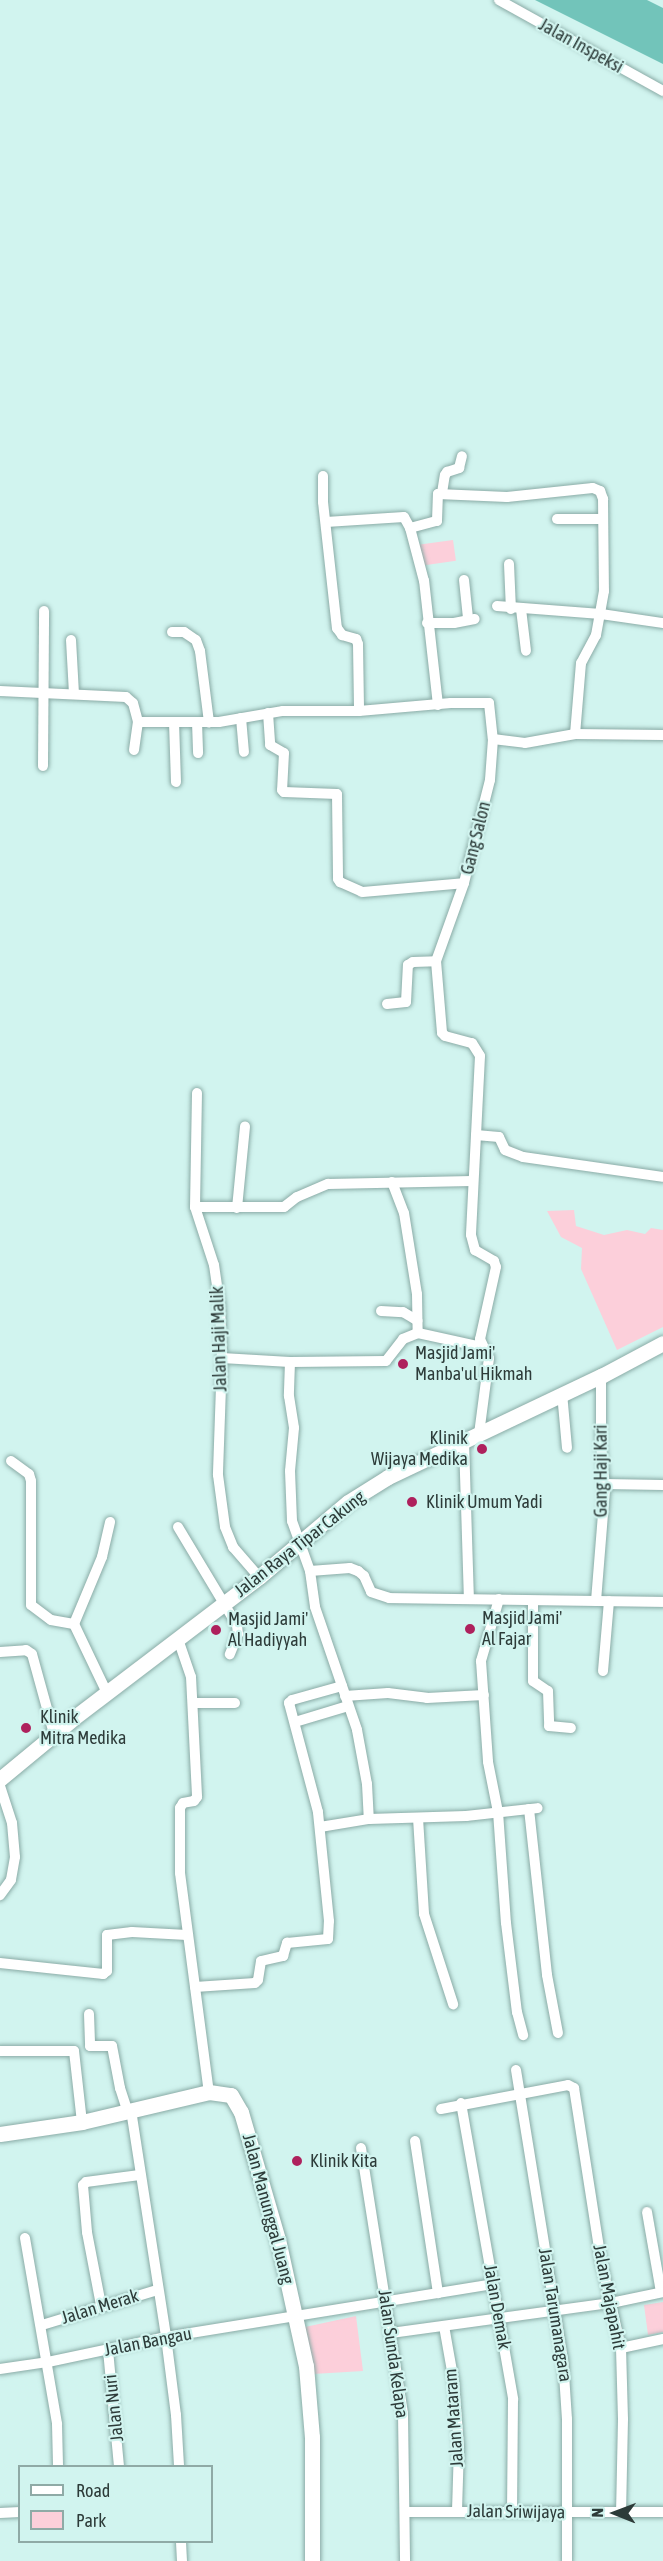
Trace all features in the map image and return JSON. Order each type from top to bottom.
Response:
[{"type":"street","name":"Jalan Inspeksi","points":[[499,0],[663,91]]},
{"type":"street","points":[[410,528],[437,521],[436,498],[442,493],[447,472],[459,468],[462,456]]},
{"type":"street","points":[[323,476],[338,628],[342,635],[356,639],[358,644],[359,711]]},
{"type":"street","points":[[442,493],[507,497],[593,488],[600,490],[603,500],[604,580],[601,614],[596,635],[581,663],[575,734]]},
{"type":"street","points":[[326,522],[404,517],[410,528],[424,581],[438,705]]},
{"type":"street","points":[[557,519],[603,519]]},
{"type":"street","points":[[509,564],[526,651]]},
{"type":"street","points":[[427,623],[454,623],[471,619],[464,580]]},
{"type":"street","points":[[497,606],[601,614],[663,623]]},
{"type":"street","points":[[43,766],[44,611]]},
{"type":"street","points":[[171,632],[184,632],[196,640],[200,651],[209,722]]},
{"type":"street","points":[[71,640],[74,694]]},
{"type":"street","points":[[0,691],[129,699],[133,703],[138,722],[134,750]]},
{"type":"street","name":"Gang Salon","points":[[138,722],[209,722],[268,713],[359,711],[489,703],[493,739],[490,780],[464,883],[436,961],[442,1033],[445,1036],[472,1043],[480,1056],[471,1227],[473,1247],[494,1261],[496,1267],[480,1339],[489,1358],[479,1434]]},
{"type":"street","points":[[268,713],[270,745],[284,753],[282,790],[284,792],[337,794],[340,882],[362,892],[464,883]]},
{"type":"street","points":[[242,718],[244,752]]},
{"type":"street","points":[[174,722],[176,782]]},
{"type":"street","points":[[197,722],[198,753]]},
{"type":"street","points":[[493,739],[536,743],[575,734],[663,735]]},
{"type":"street","points":[[387,1004],[406,1002],[408,965],[413,962],[436,961]]},
{"type":"street","name":"Jalan Haji Malik","points":[[197,1093],[195,1207],[218,1280],[222,1358],[218,1475],[225,1527],[233,1547],[259,1576]]},
{"type":"street","points":[[237,1208],[245,1126]]},
{"type":"street","points":[[476,1135],[499,1137],[505,1150],[523,1157],[663,1177]]},
{"type":"street","points":[[195,1207],[284,1207],[325,1184],[472,1181]]},
{"type":"street","points":[[392,1182],[404,1213],[417,1294],[418,1333]]},
{"type":"street","points":[[381,1311],[402,1312],[418,1320]]},
{"type":"street","points":[[222,1358],[290,1362],[386,1361],[403,1339],[418,1333],[482,1347]]},
{"type":"street","name":"Jalan Raya Tipar Cakung","points":[[0,1779],[54,1734],[224,1604],[348,1502],[388,1478],[600,1376],[663,1342]]},
{"type":"street","points":[[290,1362],[289,1396],[294,1428],[290,1471],[291,1506],[295,1534],[310,1571],[315,1607],[357,1730],[367,1784],[369,1819]]},
{"type":"street","name":"Gang Haji Kari","points":[[596,1601],[605,1484],[601,1443],[600,1376]]},
{"type":"street","points":[[562,1393],[567,1448]]},
{"type":"street","points":[[464,1442],[469,1598]]},
{"type":"street","points":[[11,1461],[29,1474],[31,1481],[29,1556],[31,1605],[51,1620],[74,1624]]},
{"type":"street","points":[[605,1484],[663,1485]]},
{"type":"street","points":[[107,1693],[74,1624],[102,1557],[110,1522]]},
{"type":"street","points":[[178,1527],[238,1630],[230,1654]]},
{"type":"street","points":[[310,1571],[350,1568],[364,1576],[371,1592],[382,1597],[663,1602]]},
{"type":"street","points":[[499,1599],[482,1651],[484,1695],[488,1762],[498,1812],[506,1923],[517,2012],[523,2035]]},
{"type":"street","points":[[533,1601],[533,1681],[548,1691],[549,1726],[571,1728]]},
{"type":"street","points":[[603,1671],[609,1601]]},
{"type":"street","points":[[0,2134],[82,2122],[209,2092],[187,1935],[178,1840],[181,1804],[194,1801],[197,1797],[190,1671],[178,1639]]},
{"type":"street","points":[[0,1652],[26,1650],[32,1654],[54,1734]]},
{"type":"street","points":[[195,1987],[255,1983],[258,1980],[261,1961],[283,1956],[287,1943],[327,1939],[329,1921],[320,1827],[290,1703],[292,1700],[388,1693],[428,1698],[484,1695]]},
{"type":"street","points":[[295,1722],[345,1696]]},
{"type":"street","points":[[193,1703],[235,1703]]},
{"type":"street","points":[[0,1786],[12,1822],[15,1857],[11,1880],[0,1895]]},
{"type":"street","points":[[320,1827],[369,1819],[418,1818],[534,1808],[547,1975],[558,2033]]},
{"type":"street","points":[[418,1818],[424,1914],[453,2004]]},
{"type":"street","points":[[0,1963],[103,1974],[107,1971],[107,1935],[132,1932],[187,1935]]},
{"type":"street","points":[[89,2014],[90,2046],[112,2046],[129,2110],[166,2337],[179,2465]]},
{"type":"street","points":[[0,2051],[74,2051],[82,2122]]},
{"type":"street","name":"Jalan Tarumanagara","points":[[516,2070],[566,2391],[567,2561]]},
{"type":"street","name":"Jalan Majapahit","points":[[519,2093],[571,2085],[575,2093],[601,2260],[621,2348],[623,2419],[621,2512]]},
{"type":"street","name":"Jalan Manunggal Juang","points":[[209,2092],[231,2095],[242,2112],[278,2239],[296,2317],[306,2366],[312,2437],[312,2561]]},
{"type":"street","points":[[441,2109],[461,2103],[519,2093]]},
{"type":"street","name":"Jalan Demak","points":[[461,2103],[513,2399],[512,2512]]},
{"type":"street","points":[[415,2141],[438,2293]]},
{"type":"street","name":"Jalan Sunda Kelapa","points":[[362,2148],[403,2414],[405,2561]]},
{"type":"street","points":[[101,2306],[87,2232],[83,2185],[86,2182],[140,2175]]},
{"type":"street","points":[[391,2332],[611,2303],[662,2292],[648,2212]]},
{"type":"street","points":[[25,2238],[48,2362],[57,2424],[58,2465]]},
{"type":"street","name":"Jalan Bangau","points":[[0,2369],[48,2362],[166,2337],[493,2284]]},
{"type":"street","name":"Jalan Merak","points":[[42,2325],[157,2290]]},
{"type":"street","name":"Jalan Mataram","points":[[444,2326],[454,2382],[459,2447],[457,2511]]},
{"type":"street","points":[[621,2348],[663,2339]]},
{"type":"street","name":"Jalan Nuri","points":[[108,2350],[119,2465]]},
{"type":"street","points":[[0,2513],[18,2512]]},
{"type":"street","name":"Jalan Sriwijaya","points":[[405,2512],[663,2512]]},
{"type":"street","points":[[181,2543],[182,2561]]},
{"type":"green space","points":[[453,540],[456,561],[421,566],[418,545]]},
{"type":"green space","points":[[574,1210],[576,1226],[604,1235],[627,1230],[645,1234],[651,1228],[663,1230],[663,1327],[617,1350],[581,1269],[582,1248],[561,1237],[547,1211]]},
{"type":"green space","points":[[663,2302],[663,2332],[648,2335],[644,2305]]},
{"type":"green space","points":[[356,2316],[363,2371],[313,2374],[305,2327]]},
{"type":"water","points":[[535,0],[647,0],[663,8],[663,64]]},
{"type":"place","name":"Masjid Jami' Manba'ul Hikmah","points":[[403,1364]]},
{"type":"place","name":"Klinik Wijaya Medika","points":[[482,1449]]},
{"type":"place","name":"Klinik Umum Yadi","points":[[412,1502]]},
{"type":"place","name":"Masjid Jami' Al Fajar","points":[[470,1629]]},
{"type":"place","name":"Masjid Jami' Al Hadiyyah","points":[[216,1630]]},
{"type":"place","name":"Klinik Mitra Medika","points":[[26,1728]]},
{"type":"place","name":"Klinik Kita","points":[[297,2161]]}]
